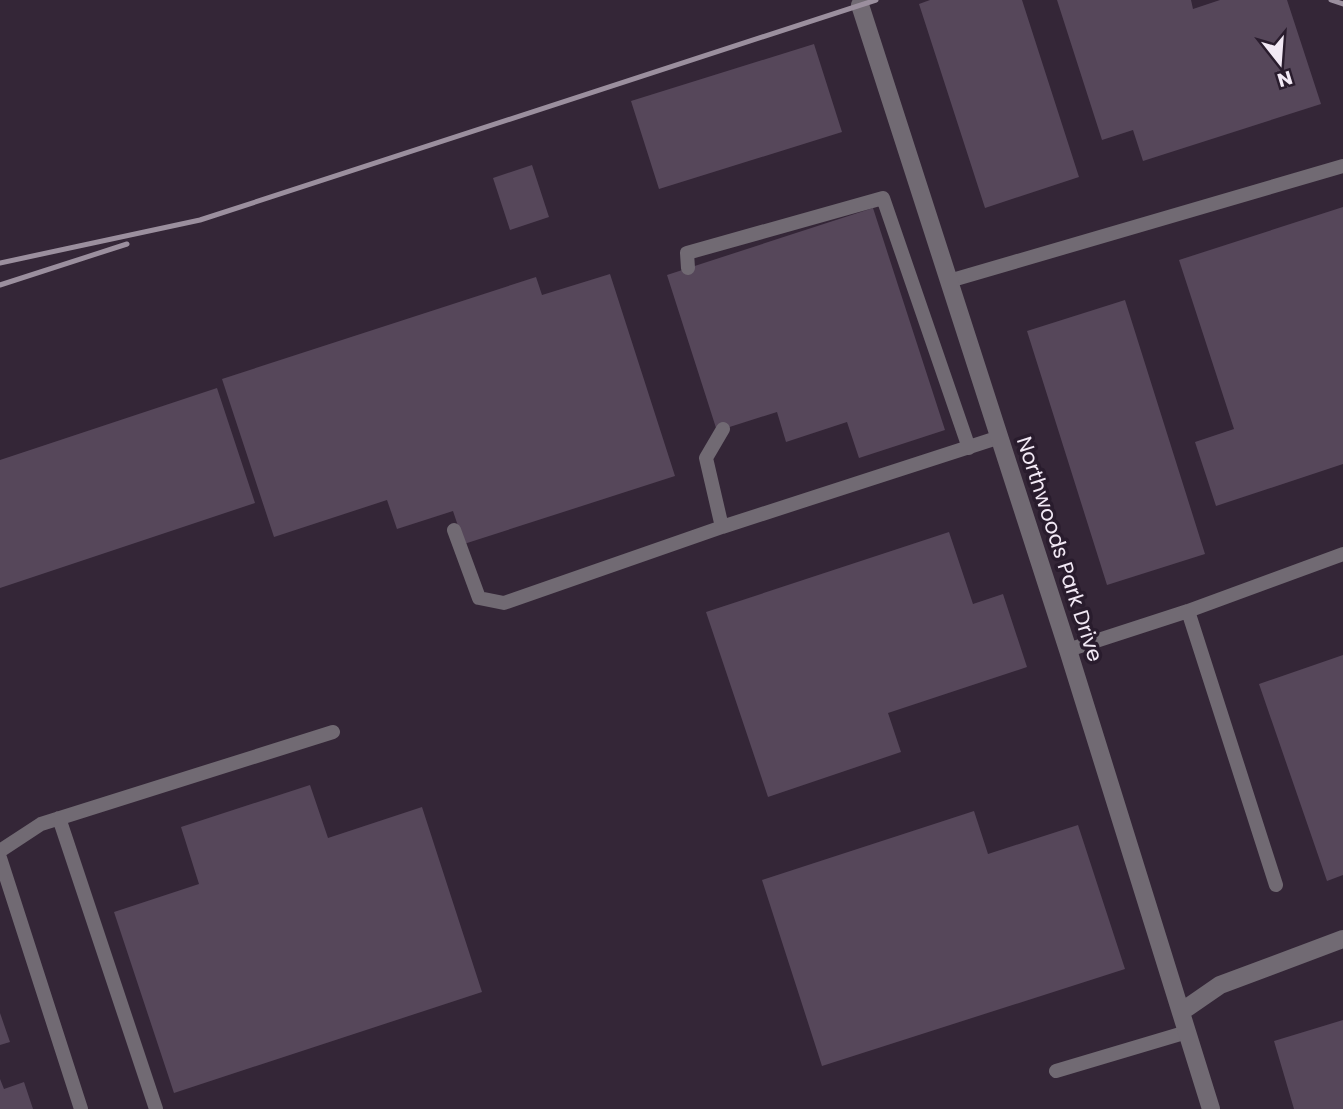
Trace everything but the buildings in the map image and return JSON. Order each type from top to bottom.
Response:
[{"type":"street","name":"Northwoods Park Drive","points":[[860,5],[1068,650],[1211,1109]]},
{"type":"street","points":[[1181,1012],[1220,985],[1343,939]]},
{"type":"lane","points":[[949,281],[1343,166]]},
{"type":"lane","points":[[688,268],[687,253],[883,198],[969,448]]},
{"type":"lane","points":[[722,527],[706,457],[723,429]]},
{"type":"lane","points":[[454,530],[479,598],[504,603],[722,527],[1000,437]]},
{"type":"lane","points":[[1068,650],[1188,611],[1343,554]]},
{"type":"lane","points":[[1188,611],[1276,885]]},
{"type":"lane","points":[[0,851],[41,824],[333,732]]},
{"type":"lane","points":[[59,818],[156,1109]]},
{"type":"lane","points":[[0,858],[81,1109]]},
{"type":"lane","points":[[1056,1071],[1187,1032]]},
{"type":"railway","points":[[0,263],[200,220],[876,0]]},
{"type":"railway","points":[[1331,0],[1343,4]]},
{"type":"railway","points":[[0,285],[127,244]]}]
